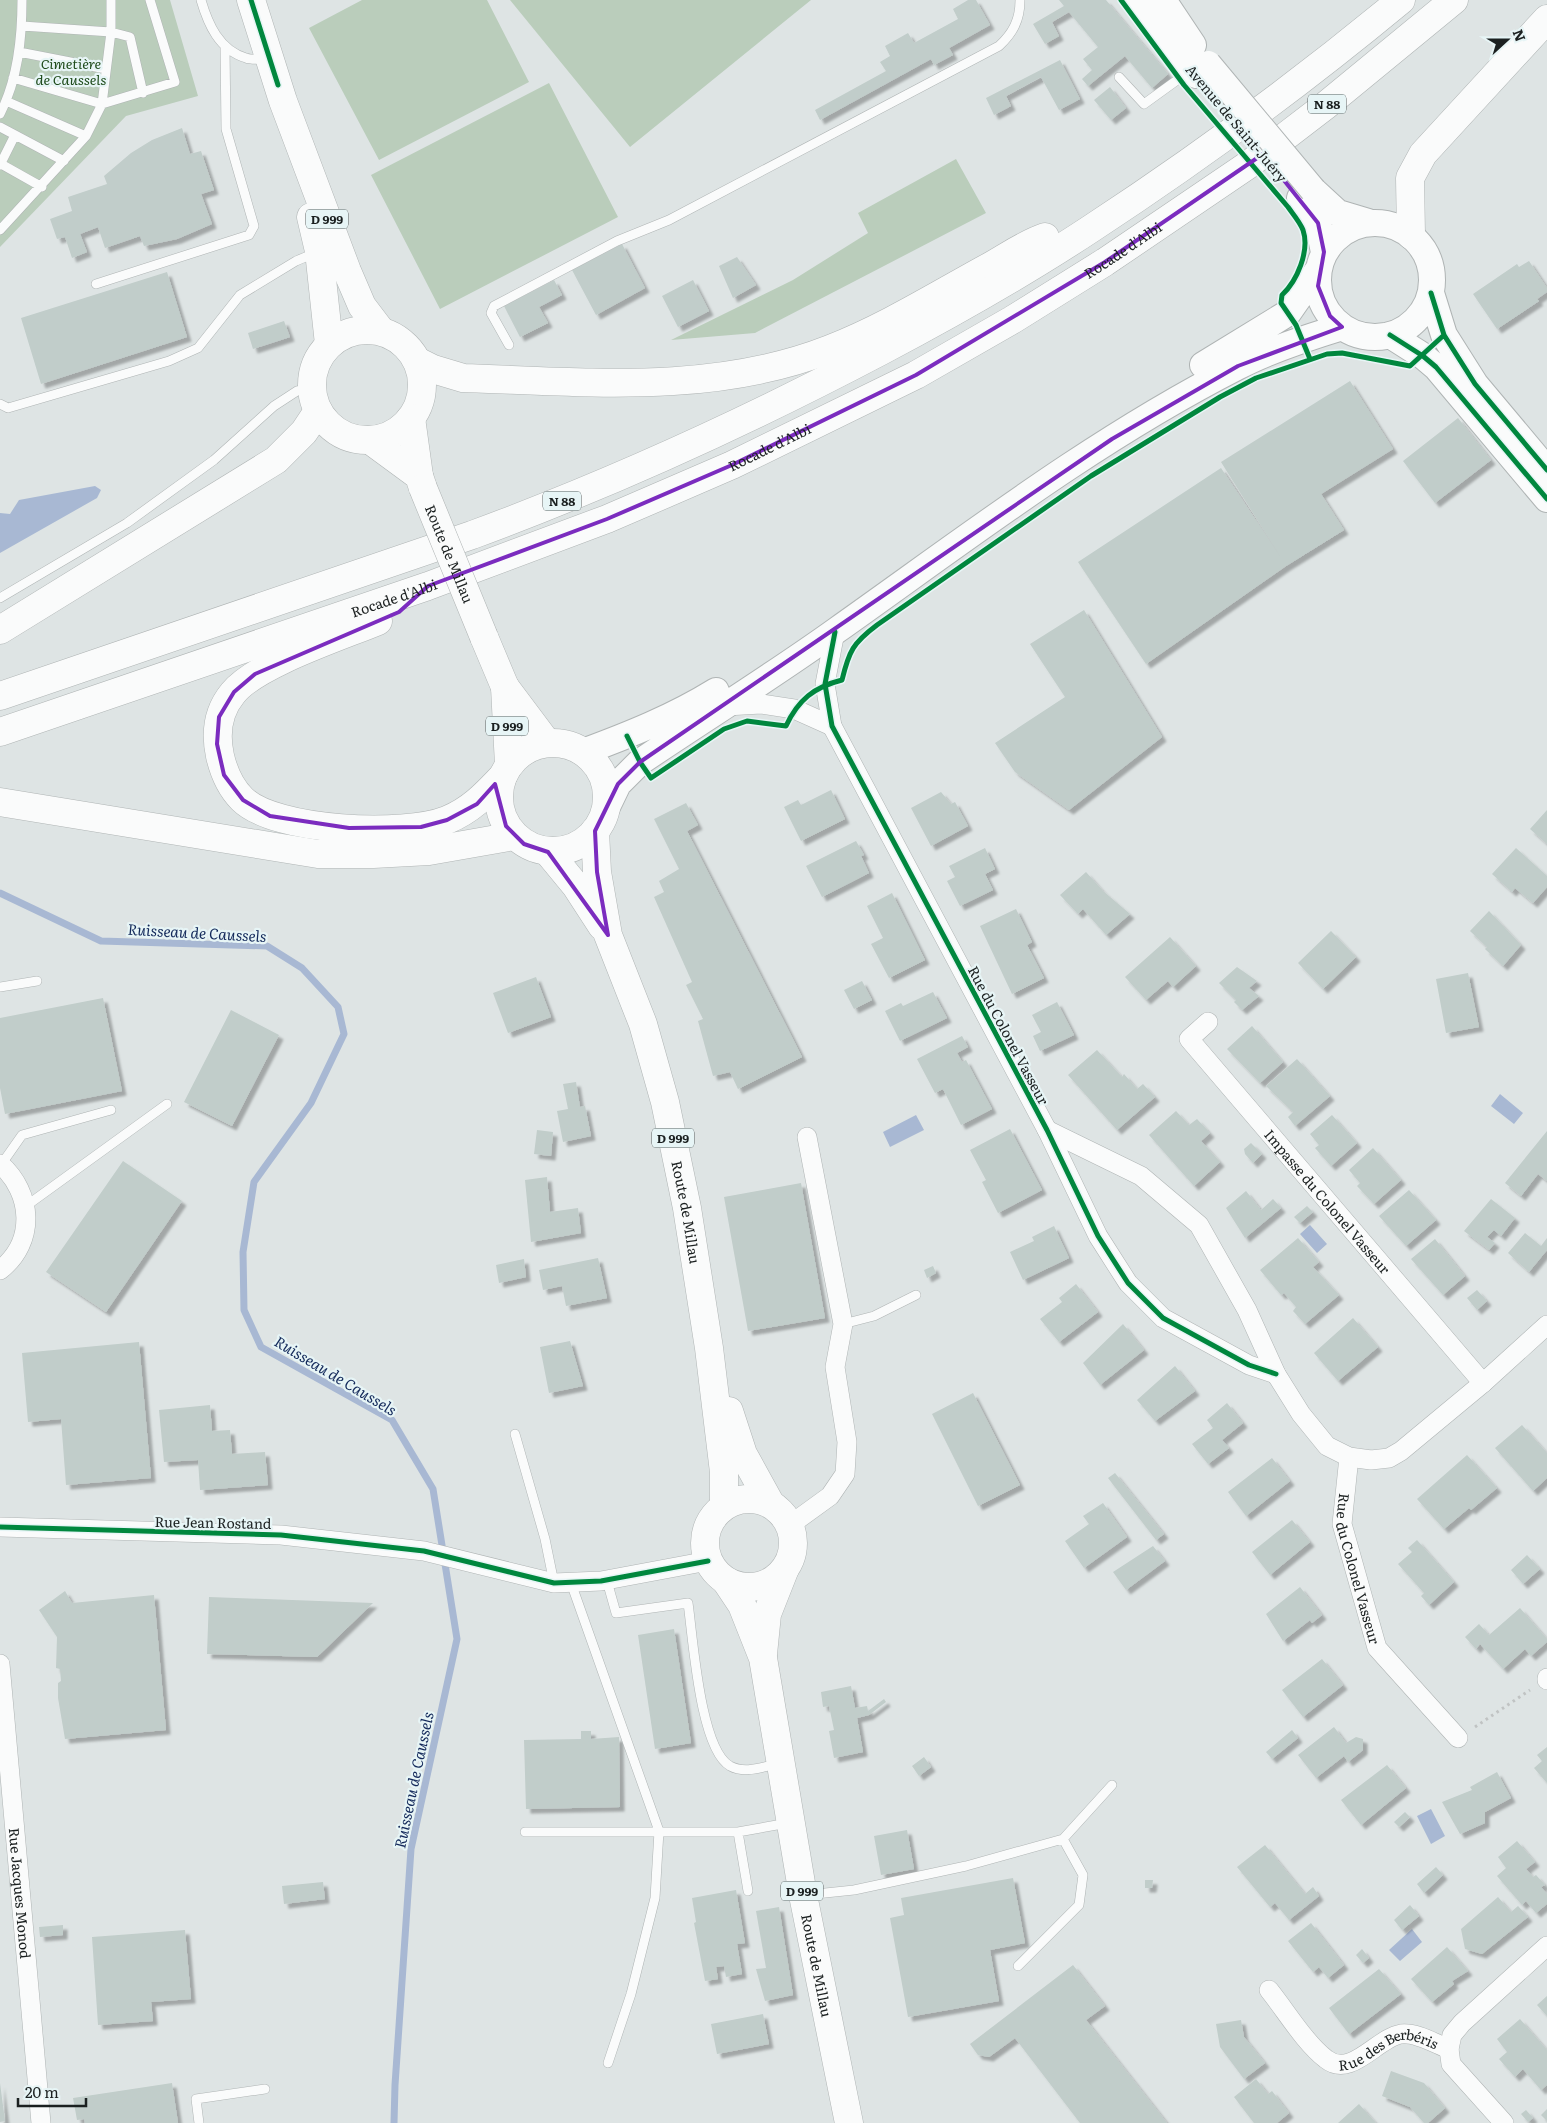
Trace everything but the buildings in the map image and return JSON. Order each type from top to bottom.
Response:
[{"type":"main road","name":"D 999","points":[[251,0],[283,102],[347,271],[362,306],[381,330]]},
{"type":"main road","name":"Avenue de Saint-Juéry","points":[[1140,0],[1198,70],[1307,194],[1318,223],[1321,261]]},
{"type":"main road","points":[[1163,0],[1179,26],[1198,70]]},
{"type":"main road","name":"N 88","points":[[0,696],[472,535],[621,477],[723,432],[815,386],[952,313],[1090,229],[1214,145],[1316,71],[1401,0]]},
{"type":"main road","name":"Rocade d'Albi","points":[[0,732],[428,586],[607,518],[732,465],[916,375],[986,335],[1105,262],[1248,165],[1454,0]]},
{"type":"main road","points":[[1411,235],[1410,178],[1423,154],[1547,19]]},
{"type":"main road","name":"D 999","points":[[283,102],[319,251],[329,344]]},
{"type":"main road","points":[[1307,194],[1338,213],[1368,222]]},
{"type":"main road","points":[[583,752],[627,736],[690,707],[744,674],[842,606],[957,522],[1072,445],[1288,313],[1321,261],[1343,232],[1355,225],[1368,222],[1384,222],[1398,227],[1411,235],[1422,247],[1430,261],[1433,277],[1431,293],[1418,317],[1409,327],[1390,335],[1373,338],[1357,335],[1342,327],[1330,316],[1322,302],[1318,286],[1321,261]]},
{"type":"main road","points":[[417,361],[433,369],[463,378],[668,382],[730,376],[786,363],[830,349],[873,329],[1042,237],[1090,229]]},
{"type":"main road","points":[[1431,293],[1444,335],[1476,384],[1547,470]]},
{"type":"main road","points":[[506,771],[499,789],[500,808],[506,826],[514,836],[524,844],[548,852],[566,850],[582,843],[600,821],[618,784],[640,762],[835,632],[999,513],[1120,434],[1238,366],[1302,340],[1342,327]]},
{"type":"main road","points":[[353,330],[381,330],[396,337],[408,347],[417,361],[422,377],[422,394],[412,418],[397,432],[370,440],[355,439],[340,434],[328,424],[315,400],[312,376],[318,358],[329,344],[353,330]]},
{"type":"main road","points":[[1390,335],[1423,356],[1436,367],[1547,499]]},
{"type":"main road","points":[[0,630],[276,460],[304,432],[315,400]]},
{"type":"main road","points":[[412,418],[421,482]]},
{"type":"main road","points":[[370,440],[421,482]]},
{"type":"main road","name":"Route de Millau","points":[[421,482],[505,687]]},
{"type":"main road","points":[[428,586],[399,612],[255,674],[234,692],[219,717],[217,744],[224,775],[242,800],[270,816],[308,824],[349,828],[421,827],[447,820],[477,804],[519,754],[532,747],[547,743],[566,744],[583,752],[601,772],[606,785],[600,821]]},
{"type":"main road","name":"D 999","points":[[505,687],[506,771]]},
{"type":"main road","name":"D 999","points":[[505,687],[547,743]]},
{"type":"main road","points":[[0,802],[318,854],[429,851],[514,836]]},
{"type":"main road","name":"Route de Millau","points":[[600,821],[597,872],[608,935],[643,1024],[665,1102],[687,1208],[709,1348],[724,1472],[724,1506]]},
{"type":"main road","name":"Route de Millau","points":[[548,852],[576,886],[608,935]]},
{"type":"main road","name":"Route de Millau","points":[[709,1348],[742,1454],[770,1504]]},
{"type":"main road","points":[[746,1498],[770,1504],[782,1513],[790,1525],[794,1541],[792,1557],[784,1571],[772,1582],[757,1587],[741,1587],[726,1581],[714,1571],[708,1561],[704,1542],[706,1528],[713,1516],[724,1506],[746,1498]]},
{"type":"main road","name":"Route de Millau","points":[[763,1658],[767,1614],[784,1571]]},
{"type":"main road","name":"Route de Millau","points":[[726,1581],[742,1605],[763,1658],[803,1895],[848,2123]]},
{"type":"street","name":"Rue du Colonel Vasseur","points":[[835,632],[825,684],[832,726],[1047,1130],[1098,1236],[1128,1283],[1163,1318],[1249,1364],[1276,1374]]},
{"type":"street","points":[[722,706],[761,704],[794,709],[832,726]]},
{"type":"street","name":"Impasse du Colonel Vasseur","points":[[1208,1022],[1189,1039],[1483,1383]]},
{"type":"street","points":[[1047,1130],[1141,1176],[1199,1225],[1247,1310],[1276,1374],[1301,1414],[1327,1446],[1349,1457],[1371,1460],[1388,1458],[1401,1451],[1483,1383],[1547,1325]]},
{"type":"street","points":[[790,1525],[830,1496],[845,1474],[847,1442],[835,1367],[843,1324],[807,1137]]},
{"type":"street","points":[[0,1164],[17,1183],[26,1206],[25,1232],[21,1244],[15,1255],[0,1270]]},
{"type":"street","name":"Rue du Colonel Vasseur","points":[[1349,1457],[1342,1524],[1377,1648],[1458,1738]]},
{"type":"street","name":"Rue Jean Rostand","points":[[0,1527],[281,1535],[424,1550],[562,1583]]},
{"type":"street","points":[[562,1583],[607,1580],[708,1561]]},
{"type":"street","name":"Rue Jacques Monod","points":[[0,1664],[41,2123]]},
{"type":"street","points":[[1504,2123],[1452,2064],[1449,2049],[1452,2035],[1462,2023],[1546,1948]]},
{"type":"street","name":"Rue des Berbéris","points":[[1269,1990],[1326,2060],[1342,2065],[1356,2061],[1390,2037],[1404,2034],[1449,2049]]},
{"type":"lane","points":[[0,114],[6,101],[19,52],[22,0]]},
{"type":"lane","points":[[0,230],[42,187],[86,136],[102,104],[111,32],[111,0]]},
{"type":"lane","points":[[13,78],[102,104],[175,82],[150,0]]},
{"type":"lane","points":[[201,0],[208,25],[226,47],[246,59],[269,60]]},
{"type":"lane","points":[[508,345],[491,313],[494,306],[617,241],[670,220],[999,46],[1012,34],[1020,12],[1020,0]]},
{"type":"lane","points":[[22,26],[111,32],[130,37],[142,93]]},
{"type":"lane","points":[[96,284],[249,235],[254,226],[226,129],[226,47]]},
{"type":"lane","points":[[19,52],[106,69]]},
{"type":"lane","points":[[1119,77],[1144,104],[1198,70]]},
{"type":"lane","points":[[6,101],[86,136]]},
{"type":"lane","points":[[0,127],[64,161]]},
{"type":"lane","points":[[14,135],[0,164],[42,187]]},
{"type":"lane","points":[[0,404],[8,408],[169,361],[198,348],[240,295],[296,261],[319,251]]},
{"type":"lane","points":[[0,598],[127,523],[214,460],[274,406],[297,391],[315,400]]},
{"type":"lane","points":[[0,987],[37,981]]},
{"type":"lane","points":[[26,1206],[167,1104]]},
{"type":"lane","points":[[0,1164],[22,1135],[111,1110]]},
{"type":"lane","points":[[843,1324],[874,1316],[916,1295]]},
{"type":"lane","points":[[515,1434],[545,1539],[659,1831],[655,1898],[631,1994],[608,2063]]},
{"type":"lane","points":[[607,1580],[616,1613],[688,1603],[706,1723],[719,1758],[731,1766],[746,1771],[781,1764]]},
{"type":"lane","points":[[803,1895],[854,1890],[966,1866],[1063,1839],[1112,1785]]},
{"type":"lane","points":[[526,1832],[738,1832],[791,1822]]},
{"type":"lane","points":[[738,1832],[748,1891]]},
{"type":"lane","points":[[1018,1966],[1078,1905],[1083,1875],[1063,1839]]},
{"type":"lane","points":[[199,2123],[196,2099],[264,2089]]},
{"type":"path","points":[[1458,1738],[1547,1679]]},
{"type":"highlighted area","points":[[1263,154],[1318,223],[1324,252],[1318,286],[1330,316],[1342,327],[1238,366],[1112,439],[640,762],[618,784],[595,831],[597,872],[608,935],[548,852],[524,844],[506,826],[495,784],[477,804],[447,820],[421,827],[349,828],[270,816],[243,800],[224,775],[217,744],[219,717],[234,692],[255,674],[399,612],[428,586],[607,519],[732,465],[916,375],[1105,262]]},
{"type":"green space","name":"Cimetière de Caussels","points":[[0,0],[170,0],[198,96],[126,116],[0,247]]},
{"type":"green space","points":[[362,0],[487,0],[529,82],[379,160],[309,28]]},
{"type":"green space","points":[[510,0],[811,0],[630,147]]},
{"type":"green space","points":[[549,83],[618,217],[440,309],[371,175]]},
{"type":"green space","points":[[956,159],[986,213],[755,333],[671,340],[793,280],[868,233],[858,213]]},
{"type":"water","points":[[95,486],[101,490],[97,498],[0,553],[0,513],[10,514],[19,500]]},
{"type":"water","points":[[1500,1094],[1523,1113],[1514,1124],[1491,1106]]},
{"type":"water","points":[[916,1115],[924,1130],[890,1147],[883,1132]]},
{"type":"water","points":[[1310,1225],[1327,1244],[1317,1253],[1300,1234]]},
{"type":"water","points":[[1431,1809],[1445,1836],[1431,1844],[1417,1816]]},
{"type":"water","points":[[1412,1929],[1422,1942],[1400,1961],[1389,1950]]},
{"type":"waterway","name":"Ruisseau de Caussels","points":[[0,893],[101,941],[267,946],[302,968],[338,1007],[344,1034],[311,1103],[254,1182],[243,1252],[244,1310],[261,1347],[392,1420],[433,1489],[457,1639],[411,1849],[394,2123]]},
{"type":"cycle path","points":[[251,0],[278,85]]},
{"type":"cycle path","points":[[1121,0],[1184,85],[1288,207],[1302,227],[1305,247],[1301,265],[1293,282],[1282,295],[1281,303],[1296,325],[1310,359]]},
{"type":"cycle path","points":[[1431,293],[1444,335],[1475,384],[1547,470]]},
{"type":"cycle path","points":[[1390,335],[1423,356],[1436,367],[1547,499]]},
{"type":"cycle path","points":[[627,736],[640,762],[651,778],[724,729],[747,721],[786,726],[796,709],[808,696],[823,686],[842,680],[853,648],[862,637],[877,625],[1091,476],[1220,397],[1256,378],[1327,354],[1342,353],[1410,366],[1444,335]]},
{"type":"cycle path","points":[[835,632],[825,684],[832,726],[1047,1130],[1098,1236],[1128,1283],[1163,1318],[1249,1365],[1276,1374]]},
{"type":"cycle path","points":[[0,1527],[281,1535],[424,1551],[554,1583],[601,1581],[708,1561]]}]
